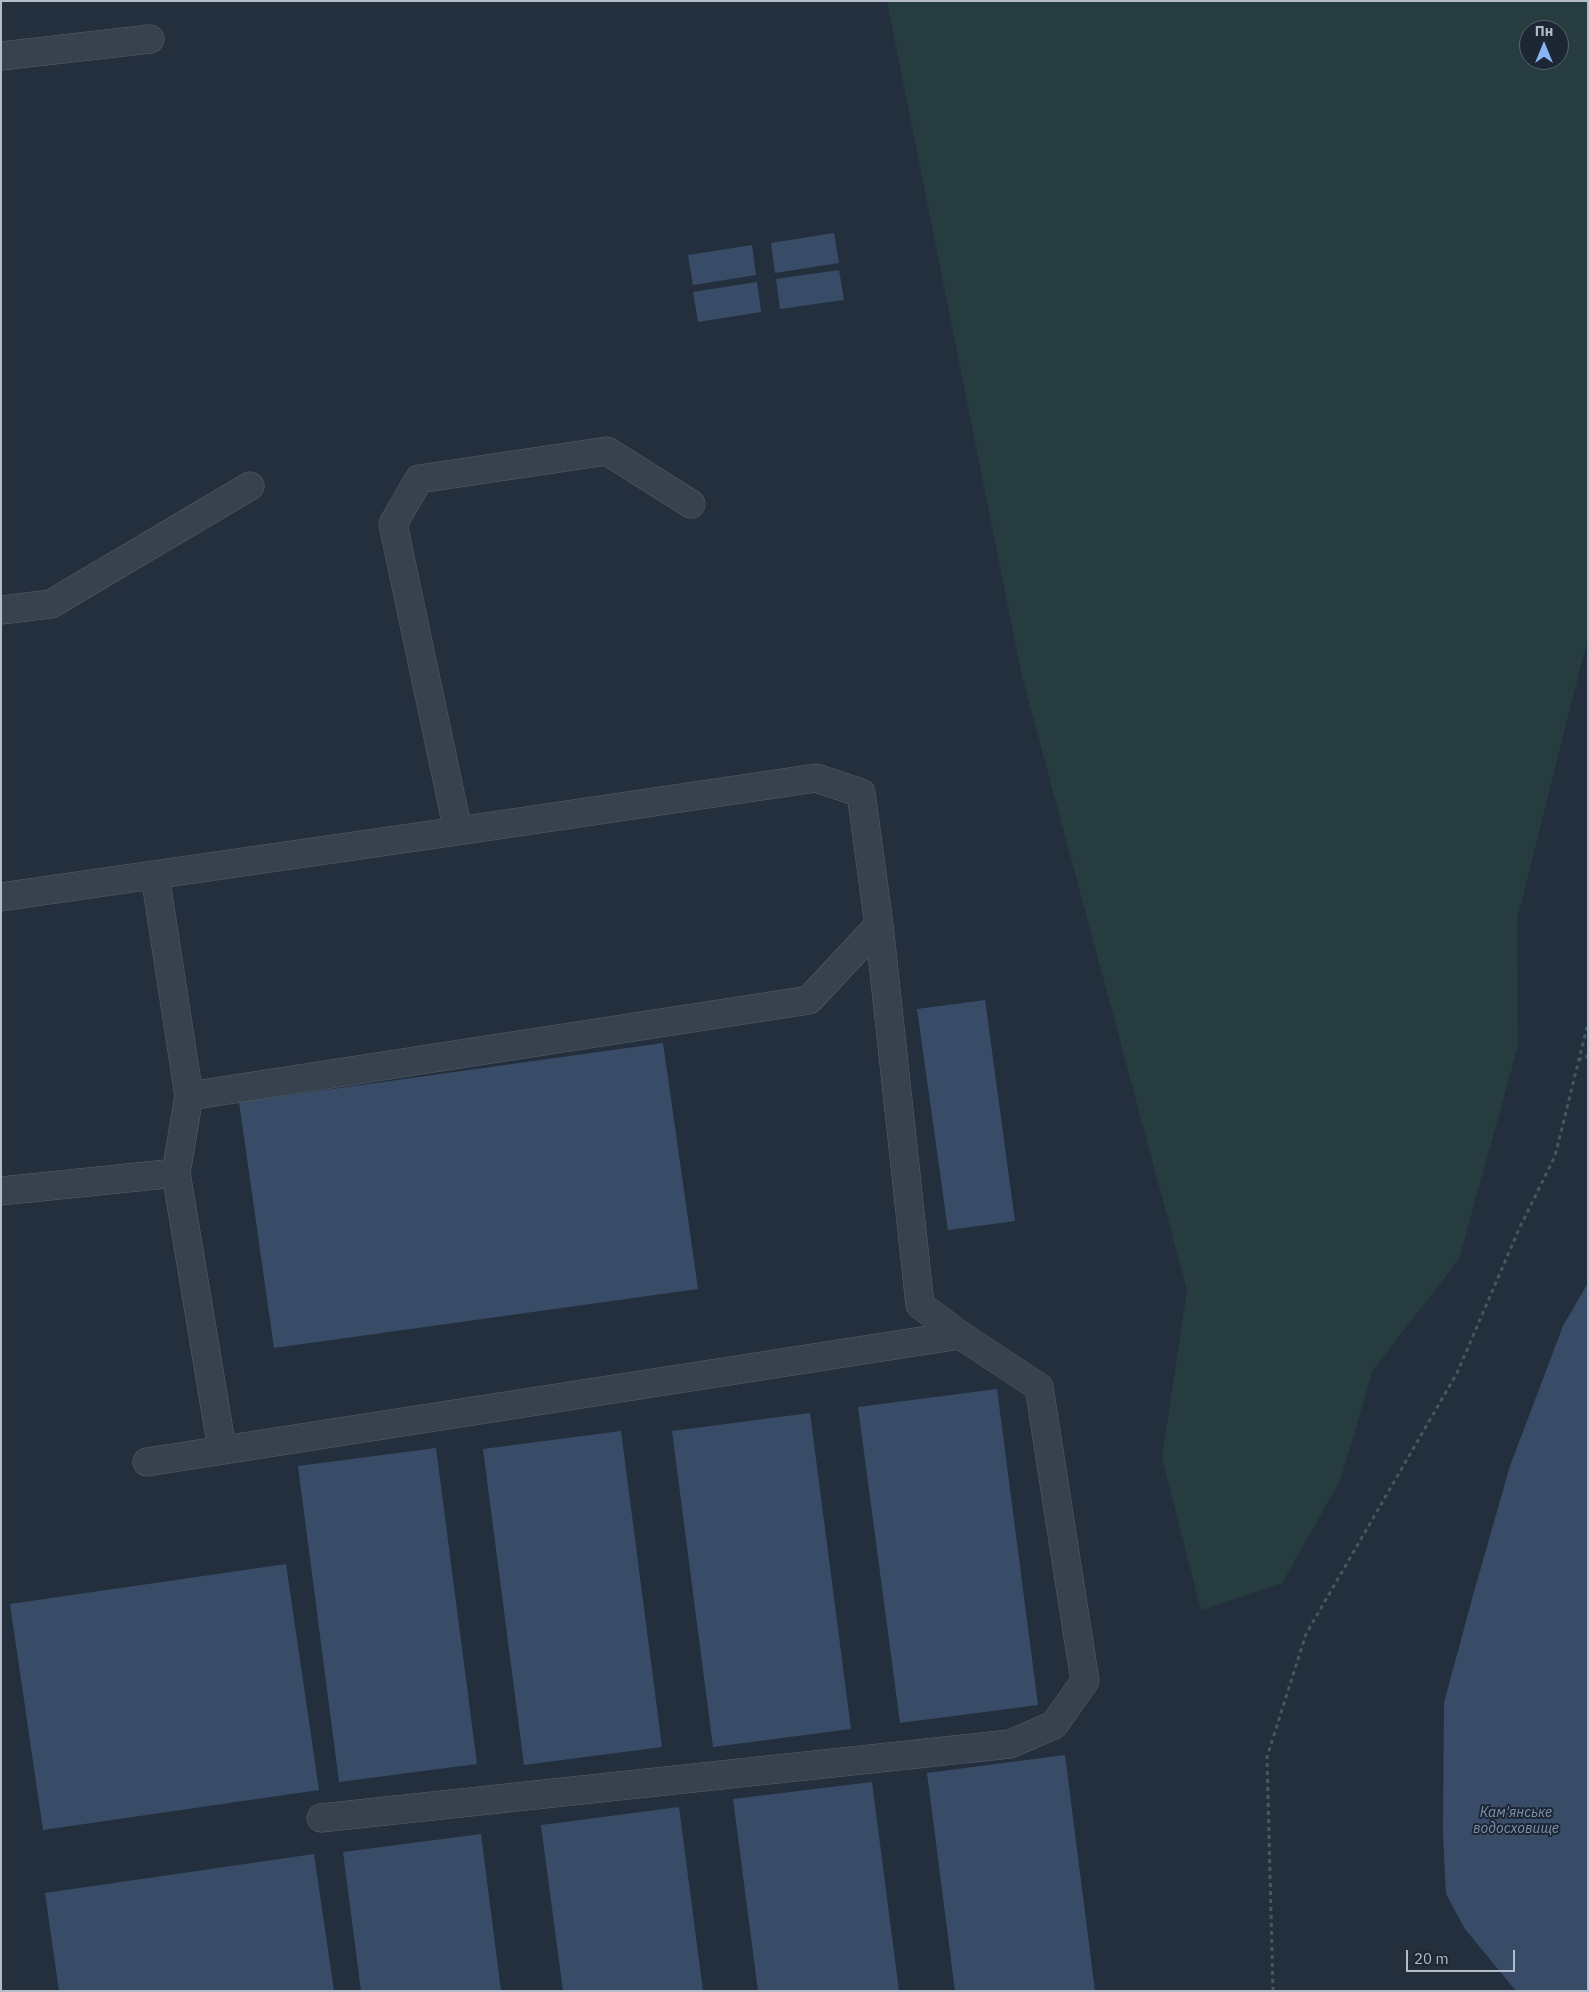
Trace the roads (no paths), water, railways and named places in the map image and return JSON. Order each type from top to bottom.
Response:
[{"type":"lane","points":[[1,56],[150,38]]},
{"type":"lane","points":[[458,831],[393,524],[419,478],[608,452],[691,504]]},
{"type":"lane","points":[[1,610],[51,604],[250,486]]},
{"type":"lane","points":[[1,897],[816,778],[861,793],[880,925],[920,1305],[960,1335],[1039,1388],[1085,1681],[1054,1725],[1010,1744],[321,1818]]},
{"type":"lane","points":[[155,875],[189,1096],[176,1173],[222,1450]]},
{"type":"lane","points":[[189,1096],[809,1000],[880,925]]},
{"type":"lane","points":[[1,1191],[176,1173]]},
{"type":"lane","points":[[147,1462],[960,1335]]},
{"type":"water","points":[[834,233],[839,263],[775,273],[771,243]]},
{"type":"water","points":[[752,245],[756,275],[693,285],[688,255]]},
{"type":"water","points":[[839,270],[844,300],[780,309],[776,279]]},
{"type":"water","points":[[757,282],[761,312],[698,322],[693,292]]},
{"type":"water","points":[[985,1000],[1015,1221],[948,1230],[917,1009]]},
{"type":"water","points":[[663,1043],[698,1289],[274,1348],[239,1102]]},
{"type":"water","name":"Кам'янське водосховище","points":[[1588,1283],[1588,1991],[1516,1991],[1465,1929],[1446,1894],[1443,1833],[1444,1703],[1510,1466],[1563,1326]]},
{"type":"water","points":[[997,1389],[1038,1705],[900,1723],[858,1407]]},
{"type":"water","points":[[810,1413],[851,1729],[713,1747],[672,1431]]},
{"type":"water","points":[[621,1431],[662,1747],[524,1765],[483,1449]]},
{"type":"water","points":[[436,1448],[477,1764],[339,1782],[298,1466]]},
{"type":"water","points":[[286,1564],[319,1790],[43,1830],[10,1604]]},
{"type":"water","points":[[1065,1755],[1095,1991],[955,1991],[927,1773]]},
{"type":"water","points":[[872,1782],[899,1991],[758,1991],[733,1799]]},
{"type":"water","points":[[679,1807],[703,1991],[563,1991],[541,1825]]},
{"type":"water","points":[[481,1834],[501,1991],[361,1991],[343,1852]]},
{"type":"water","points":[[314,1854],[334,1991],[59,1991],[45,1893]]}]
